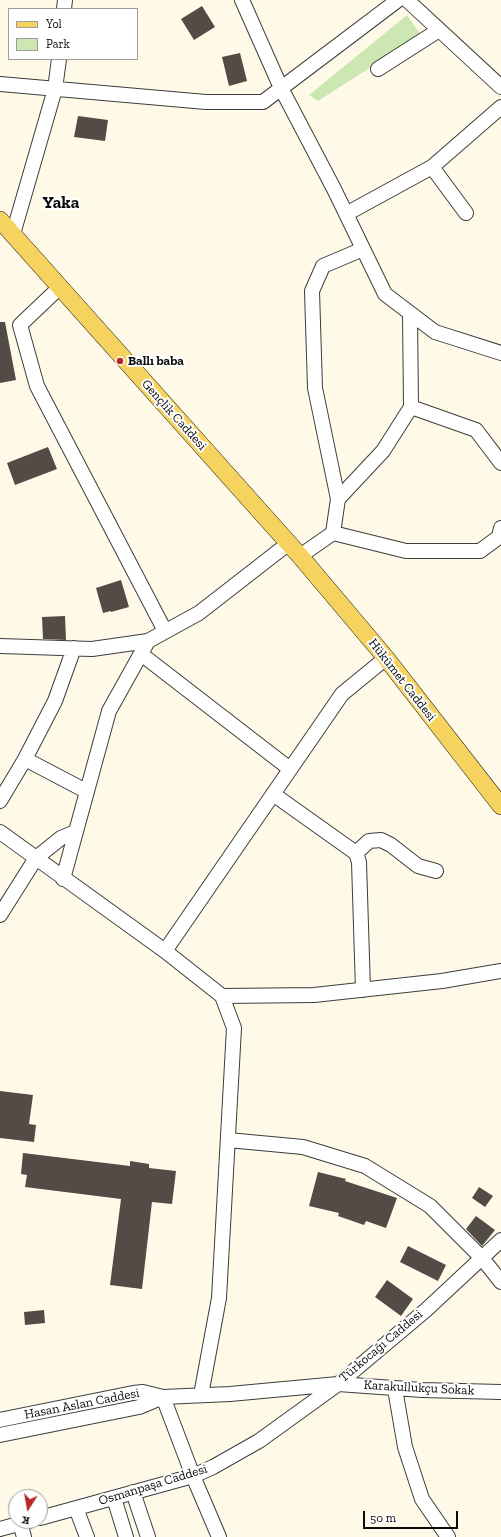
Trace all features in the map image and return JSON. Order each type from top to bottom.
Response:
[{"type":"main road","name":"Gençlik Caddesi","points":[[0,220],[300,556]]},
{"type":"main road","name":"Hükümet Caddesi","points":[[300,556],[386,658],[501,806]]},
{"type":"street","points":[[242,0],[282,88],[385,294],[434,332],[501,353]]},
{"type":"street","points":[[0,84],[206,102],[262,102],[398,0]]},
{"type":"street","points":[[407,0],[501,87]]},
{"type":"street","points":[[378,69],[439,30]]},
{"type":"street","points":[[12,234],[55,89],[59,60]]},
{"type":"street","points":[[346,214],[432,167],[501,107]]},
{"type":"street","points":[[432,167],[466,213]]},
{"type":"street","points":[[300,556],[333,533],[338,499],[315,388],[312,291],[323,266],[363,249]]},
{"type":"street","points":[[60,287],[20,325],[37,386],[166,631]]},
{"type":"street","points":[[338,499],[383,451],[411,407],[410,313]]},
{"type":"street","points":[[411,407],[476,430],[501,462]]},
{"type":"street","points":[[333,533],[406,550],[480,551],[500,534]]},
{"type":"street","points":[[0,646],[92,649],[148,641],[199,613],[289,543]]},
{"type":"street","points":[[63,878],[109,711],[148,641]]},
{"type":"street","points":[[0,801],[25,759],[54,701],[74,648]]},
{"type":"street","points":[[141,654],[290,769]]},
{"type":"street","points":[[165,951],[342,694],[386,658]]},
{"type":"street","points":[[25,759],[86,792]]},
{"type":"street","points":[[273,794],[356,853],[359,862],[363,990]]},
{"type":"street","points":[[0,832],[165,951],[222,996],[234,1028],[219,1298],[201,1395]]},
{"type":"street","points":[[0,915],[36,858],[61,838],[75,832]]},
{"type":"street","points":[[356,853],[369,841],[381,840],[392,845],[418,866],[436,871]]},
{"type":"street","points":[[222,996],[314,995],[442,981],[501,971]]},
{"type":"street","points":[[228,1140],[303,1147],[366,1166],[430,1206],[482,1258],[499,1278]]},
{"type":"street","name":"Türkocağı Caddesi","points":[[163,1397],[230,1394],[338,1384],[426,1310],[501,1240]]},
{"type":"street","name":"Karakullukçu Sokak","points":[[338,1384],[395,1388],[501,1392]]},
{"type":"street","name":"Osmanpaşa Caddesi","points":[[48,1516],[193,1476],[234,1456],[259,1441],[338,1384]]},
{"type":"street","points":[[395,1388],[405,1447],[422,1499],[448,1537]]},
{"type":"street","name":"Hasan Aslan Caddesi","points":[[0,1420],[133,1393],[143,1392],[163,1397]]},
{"type":"street","points":[[163,1397],[193,1476],[219,1537]]},
{"type":"street","name":"Hasan Aslan Caddesi","points":[[0,1435],[139,1407],[163,1397]]},
{"type":"street","points":[[133,1492],[148,1537]]},
{"type":"street","points":[[114,1498],[126,1537]]},
{"type":"street","points":[[76,1508],[87,1537]]},
{"type":"green space","points":[[407,15],[421,35],[318,101],[309,95]]},
{"type":"building","points":[[202,6],[215,27],[194,40],[181,19]]},
{"type":"building","points":[[240,53],[247,81],[229,86],[222,57]]},
{"type":"building","points":[[78,116],[108,120],[105,141],[74,137]]},
{"type":"building","points":[[0,322],[5,322],[16,380],[0,383]]},
{"type":"building","points":[[48,447],[57,469],[15,485],[7,463]]},
{"type":"building","points":[[121,580],[129,607],[103,613],[96,588]]},
{"type":"building","points":[[65,616],[66,640],[43,639],[42,617]]},
{"type":"building","points":[[0,1091],[33,1095],[29,1124],[36,1125],[34,1142],[0,1138]]},
{"type":"building","points":[[23,1153],[130,1166],[130,1161],[149,1164],[149,1168],[176,1171],[172,1204],[152,1202],[142,1289],[110,1285],[121,1199],[25,1187],[27,1175],[21,1174]]},
{"type":"building","points":[[318,1172],[346,1179],[345,1181],[397,1198],[386,1228],[366,1221],[364,1225],[338,1216],[339,1213],[309,1206]]},
{"type":"building","points":[[479,1187],[493,1196],[485,1207],[472,1198]]},
{"type":"building","points":[[476,1216],[495,1230],[482,1246],[466,1229]]},
{"type":"building","points":[[408,1246],[446,1265],[438,1281],[400,1262]]},
{"type":"building","points":[[387,1280],[413,1299],[401,1316],[375,1297]]},
{"type":"building","points":[[44,1310],[45,1323],[25,1325],[24,1312]]},
{"type":"place","name":"Ballı baba","points":[[120,361]]},
{"type":"district","name":"Yaka","points":[[61,203]]}]
